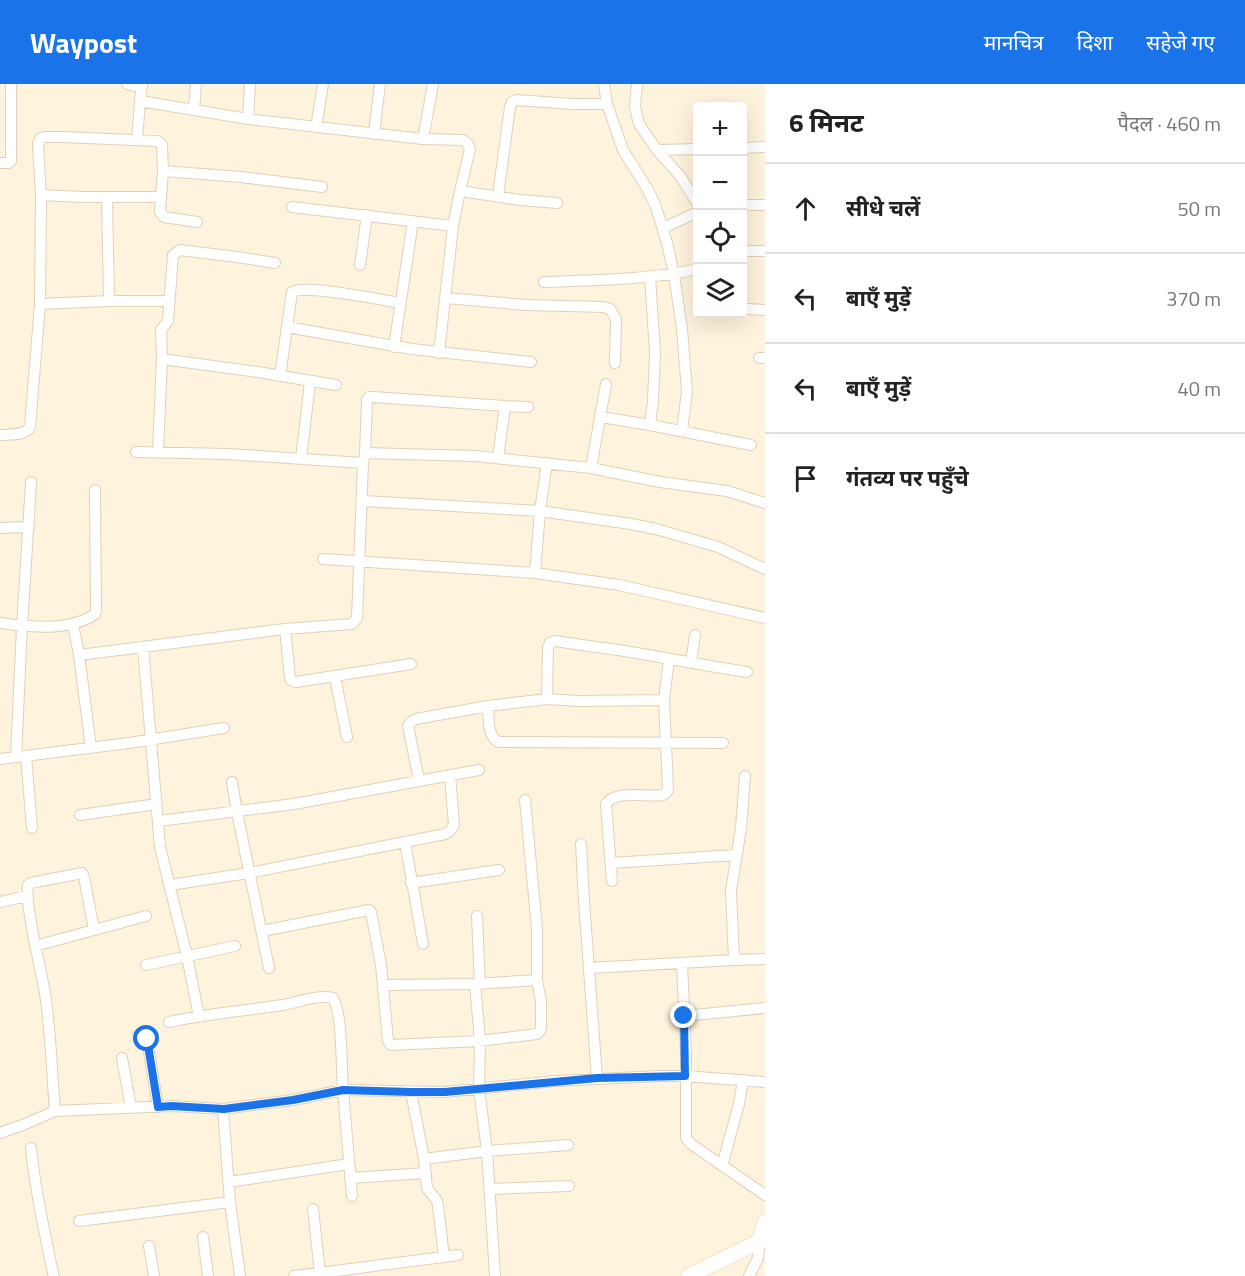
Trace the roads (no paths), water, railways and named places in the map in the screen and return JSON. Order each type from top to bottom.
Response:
[{"type":"street","points":[[0,163],[9,163],[11,160],[10,84]]},
{"type":"street","points":[[127,84],[142,86],[137,140]]},
{"type":"street","points":[[195,110],[196,84]]},
{"type":"street","points":[[248,118],[250,84]]},
{"type":"street","points":[[316,127],[323,84]]},
{"type":"street","points":[[374,134],[380,84]]},
{"type":"street","points":[[423,139],[433,84]]},
{"type":"street","points":[[604,84],[607,104],[623,150],[656,207],[674,274],[682,329],[687,391],[682,431]]},
{"type":"street","points":[[637,84],[635,107],[639,124],[657,150],[681,177],[693,197]]},
{"type":"street","points":[[140,101],[316,127],[423,139],[463,140],[468,144],[470,149],[453,226],[439,353]]},
{"type":"street","points":[[498,196],[510,107],[513,101],[607,104]]},
{"type":"street","points":[[0,435],[23,433],[30,427],[40,304],[38,144],[40,139],[62,137],[160,142],[163,171],[160,212],[164,217],[197,222]]},
{"type":"street","points":[[747,147],[765,147]]},
{"type":"street","points":[[657,150],[693,149]]},
{"type":"street","points":[[163,171],[241,177],[322,187]]},
{"type":"street","points":[[460,191],[557,203]]},
{"type":"street","points":[[40,195],[106,198],[160,197]]},
{"type":"street","points":[[106,198],[109,301]]},
{"type":"street","points":[[747,205],[765,205]]},
{"type":"street","points":[[292,207],[453,226]]},
{"type":"street","points":[[663,228],[693,214]]},
{"type":"street","points":[[360,265],[367,215]]},
{"type":"street","points":[[394,347],[413,221]]},
{"type":"street","points":[[158,452],[161,330],[168,321],[173,255],[180,250],[275,263]]},
{"type":"street","points":[[747,250],[765,251]]},
{"type":"street","points":[[544,282],[650,277],[693,270]]},
{"type":"street","points":[[650,277],[656,352],[650,425]]},
{"type":"street","points":[[280,376],[292,291],[304,289],[401,303]]},
{"type":"street","points":[[446,298],[610,309],[616,319],[615,363]]},
{"type":"street","points":[[40,304],[169,301]]},
{"type":"street","points":[[747,309],[765,310]]},
{"type":"street","points":[[287,327],[394,347],[531,362]]},
{"type":"street","points":[[162,359],[336,385]]},
{"type":"street","points":[[301,459],[310,382]]},
{"type":"street","points":[[591,468],[606,384]]},
{"type":"street","points":[[79,655],[285,629],[352,624],[357,618],[367,400],[369,397],[528,407]]},
{"type":"street","points":[[498,458],[505,406]]},
{"type":"street","points":[[601,417],[751,445]]},
{"type":"street","points":[[136,452],[228,454],[301,459],[498,458],[591,468],[660,482],[727,491],[765,503]]},
{"type":"street","points":[[535,573],[547,463]]},
{"type":"street","points":[[31,482],[22,626],[21,757],[32,828]]},
{"type":"street","points":[[0,623],[32,627],[73,624],[92,616],[96,611],[96,490]]},
{"type":"street","points":[[363,501],[540,511],[632,524],[718,547],[765,568]]},
{"type":"street","points":[[0,528],[29,528]]},
{"type":"street","points":[[323,559],[535,573],[619,585],[765,618]]},
{"type":"street","points":[[73,624],[91,748]]},
{"type":"street","points":[[285,629],[291,680],[296,682],[411,664]]},
{"type":"street","points":[[691,663],[695,635]]},
{"type":"street","points":[[547,699],[548,647],[554,641],[747,672]]},
{"type":"street","points":[[143,647],[160,848],[187,956],[199,1017]]},
{"type":"street","points":[[612,881],[606,804],[617,796],[658,796],[667,792],[664,700],[669,659]]},
{"type":"street","points":[[335,677],[347,737]]},
{"type":"street","points":[[419,780],[408,726],[416,719],[488,706],[547,699],[664,700]]},
{"type":"street","points":[[488,706],[490,733],[498,742],[723,743]]},
{"type":"street","points":[[0,759],[224,728]]},
{"type":"street","points":[[159,821],[307,802],[479,770]]},
{"type":"street","points":[[170,885],[249,873],[445,834],[454,825],[450,775]]},
{"type":"street","points":[[734,960],[730,891],[741,828],[745,776]]},
{"type":"street","points":[[232,782],[269,968]]},
{"type":"street","points":[[261,931],[369,910],[372,916],[383,985],[388,1041],[391,1045],[480,1041],[533,1035],[540,1031],[541,1027],[541,1001],[537,980],[537,929],[525,800]]},
{"type":"street","points":[[80,815],[157,804]]},
{"type":"street","points":[[405,842],[423,944]]},
{"type":"street","points":[[581,844],[597,1078]]},
{"type":"street","points":[[611,863],[736,855]]},
{"type":"street","points":[[411,884],[499,870]]},
{"type":"street","points":[[55,1111],[51,1073],[51,1040],[27,896],[28,886],[31,883],[82,873],[94,930]]},
{"type":"street","points":[[0,902],[27,896]]},
{"type":"street","points":[[35,946],[146,916]]},
{"type":"street","points":[[477,916],[479,1089],[488,1151],[495,1276]]},
{"type":"street","points":[[146,965],[235,946]]},
{"type":"street","points":[[590,968],[765,959]]},
{"type":"street","points":[[682,963],[687,1140],[765,1195]]},
{"type":"street","points":[[383,985],[477,984],[537,980]]},
{"type":"street","points":[[169,1022],[321,997],[333,998],[339,1021],[352,1196]]},
{"type":"street","points":[[684,1016],[765,1008]]},
{"type":"street","points":[[147,1039],[158,1107]]},
{"type":"street","points":[[122,1058],[130,1108]]},
{"type":"street","points":[[0,1133],[55,1111],[171,1106],[224,1109],[293,1100],[343,1090],[411,1092],[479,1089],[597,1078],[685,1076],[765,1082]]},
{"type":"street","points":[[722,1166],[739,1104],[742,1080]]},
{"type":"street","points":[[411,1092],[424,1159],[427,1188],[437,1201],[444,1257]]},
{"type":"street","points":[[224,1109],[230,1202],[240,1276]]},
{"type":"street","points":[[424,1159],[568,1145]]},
{"type":"street","points":[[31,1148],[34,1179],[54,1276]]},
{"type":"street","points":[[229,1182],[349,1164]]},
{"type":"street","points":[[350,1178],[426,1173]]},
{"type":"street","points":[[490,1189],[568,1186]]},
{"type":"street","points":[[79,1221],[230,1202]]},
{"type":"street","points":[[313,1209],[320,1275]]},
{"type":"street","points":[[202,1237],[208,1276]]},
{"type":"street","points":[[689,1276],[762,1237]]},
{"type":"street","points":[[749,1276],[758,1258],[762,1237]]},
{"type":"street","points":[[149,1246],[154,1276]]},
{"type":"street","points":[[294,1276],[320,1275],[458,1255]]}]
